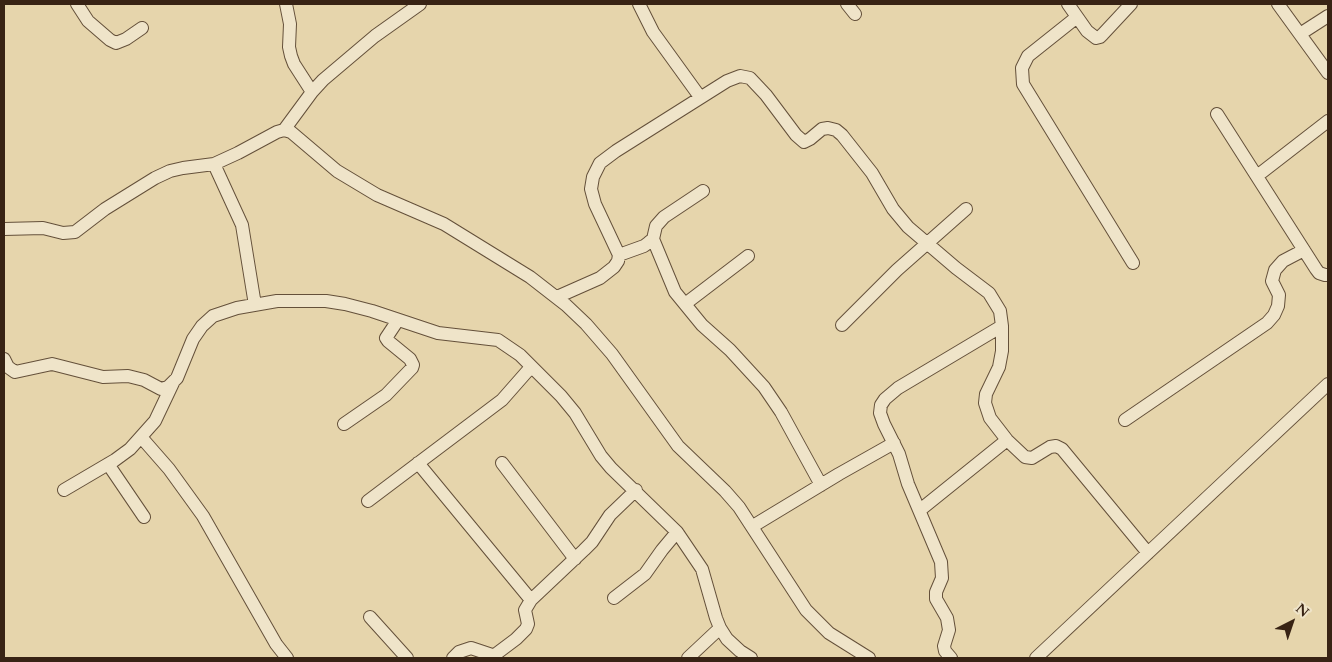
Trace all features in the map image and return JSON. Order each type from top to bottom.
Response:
[{"type":"street","points":[[76,4],[88,21],[116,43],[142,28]]},
{"type":"street","points":[[286,4],[290,24],[291,56],[298,72],[312,92]]},
{"type":"street","points":[[4,229],[43,228],[63,233],[75,232],[105,209],[155,178],[183,168],[214,164],[238,153],[264,137],[284,130],[312,92],[348,58],[420,4]]},
{"type":"street","points":[[639,4],[653,32],[700,97]]},
{"type":"street","points":[[847,4],[855,14]]},
{"type":"street","points":[[1068,4],[1090,35],[1096,38],[1100,37],[1131,4]]},
{"type":"street","points":[[1278,4],[1328,73]]},
{"type":"street","points":[[1300,34],[1328,16]]},
{"type":"street","points":[[1077,17],[1028,56],[1022,68],[1023,84],[1133,263]]},
{"type":"street","points":[[557,297],[608,274],[618,261],[619,255],[595,204],[591,189],[593,177],[600,164],[616,151],[727,81],[740,76],[750,78],[766,95],[796,135],[804,142],[822,129],[836,130],[851,144],[901,218],[927,244],[989,293],[1000,311],[1002,326],[1002,351],[999,367],[986,394],[985,403],[990,418],[1007,440],[1025,457],[1032,458],[1050,447],[1056,446],[1062,449],[1148,553]]},
{"type":"street","points":[[1217,114],[1304,250],[1320,273],[1328,275]]},
{"type":"street","points":[[1257,176],[1328,121]]},
{"type":"street","points":[[284,130],[291,132],[342,175],[377,195],[444,224],[530,277],[557,297],[586,324],[612,354],[678,446],[725,491],[753,526],[806,610],[817,623],[842,642],[869,658]]},
{"type":"street","points":[[214,164],[242,225],[256,305]]},
{"type":"street","points":[[703,191],[664,217],[656,226],[653,239],[666,273],[675,292],[702,325],[730,350],[764,387],[781,412],[821,485]]},
{"type":"street","points":[[842,325],[897,270],[966,210]]},
{"type":"street","points":[[619,255],[644,246],[653,239]]},
{"type":"street","points":[[1125,420],[1267,322],[1274,315],[1278,306],[1279,295],[1272,281],[1274,270],[1283,262],[1304,250]]},
{"type":"street","points":[[685,304],[748,256]]},
{"type":"street","points":[[4,359],[8,367],[15,372],[52,364],[103,377],[128,376],[160,388],[168,387],[177,378],[193,339],[202,326],[213,316],[237,308],[277,301],[326,301],[372,311],[438,333],[498,340],[507,345],[532,367],[561,396],[575,413],[601,456],[611,468],[636,490],[677,532],[702,569],[720,628],[740,651],[751,658]]},
{"type":"street","points":[[344,424],[386,395],[414,365],[410,359],[386,338],[398,320]]},
{"type":"street","points":[[951,658],[945,651],[944,646],[949,630],[947,618],[936,599],[936,592],[942,578],[941,562],[880,413],[881,404],[898,388],[1002,326]]},
{"type":"street","points":[[368,501],[502,400],[532,367]]},
{"type":"street","points":[[64,490],[130,449],[155,421],[173,383]]},
{"type":"street","points":[[1043,656],[1148,553],[1328,384]]},
{"type":"street","points":[[141,438],[169,469],[203,516],[276,644],[287,658]]},
{"type":"street","points":[[920,510],[1007,440]]},
{"type":"street","points":[[753,526],[894,444]]},
{"type":"street","points":[[418,463],[531,600]]},
{"type":"street","points":[[502,463],[575,558]]},
{"type":"street","points":[[108,464],[144,517]]},
{"type":"street","points":[[453,658],[459,652],[471,648],[492,655],[526,629],[528,624],[525,610],[531,600],[592,542],[610,515],[636,490]]},
{"type":"street","points":[[614,598],[645,574],[677,532]]},
{"type":"street","points":[[370,617],[407,658]]},
{"type":"street","points":[[688,658],[720,628]]}]
